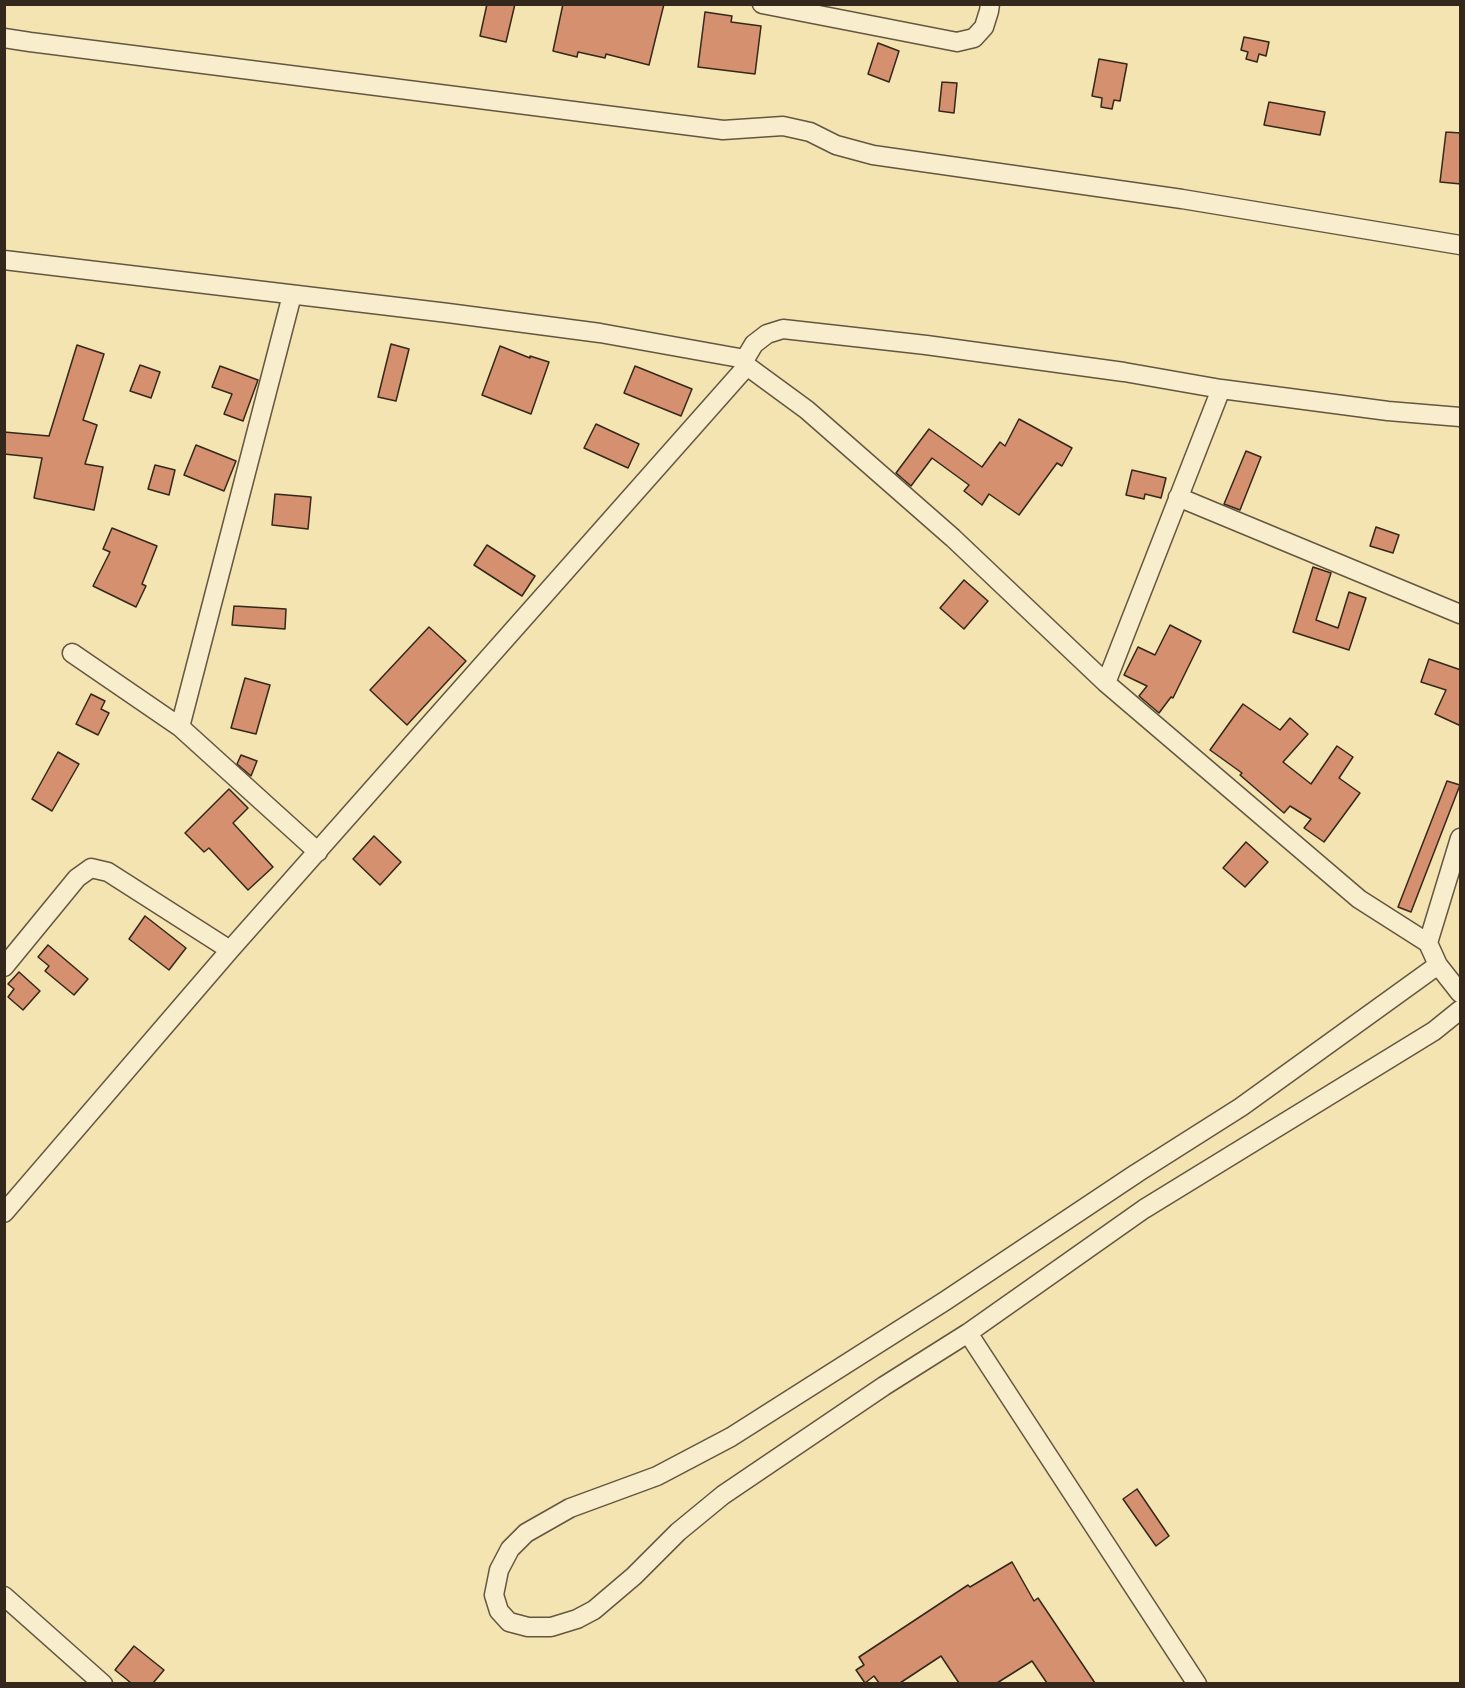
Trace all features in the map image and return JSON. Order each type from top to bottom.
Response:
[{"type":"street","points":[[762,4],[957,42],[974,38],[979,33],[984,27],[990,4]]},
{"type":"street","points":[[4,38],[723,130],[783,126],[810,132],[836,145],[873,155],[1182,198],[1461,245]]},
{"type":"street","points":[[4,260],[600,333],[746,363],[807,410],[953,538],[1106,682],[1359,899],[1428,943],[1438,964],[1461,993]]},
{"type":"street","points":[[180,727],[292,295]]},
{"type":"street","points":[[4,1213],[230,950],[746,363],[754,344],[767,334],[783,329],[926,345],[1124,372],[1221,389],[1388,411],[1461,417]]},
{"type":"street","points":[[1106,682],[1221,389]]},
{"type":"street","points":[[1178,497],[1461,614]]},
{"type":"street","points":[[72,653],[180,727],[318,852]]},
{"type":"street","points":[[1428,943],[1461,838]]},
{"type":"street","points":[[4,967],[78,878],[91,868],[108,872],[230,950]]},
{"type":"street","points":[[1438,964],[1241,1107],[731,1437],[657,1476],[570,1508],[526,1533],[510,1549],[499,1570],[494,1595],[499,1611],[509,1622],[528,1627],[551,1627],[577,1619],[594,1610],[634,1576],[678,1532],[723,1495],[884,1386],[968,1333],[1144,1209],[1424,1037],[1461,1010]]},
{"type":"street","points":[[968,1333],[1197,1683]]},
{"type":"street","points":[[4,1596],[103,1683]]},
{"type":"building","points":[[487,4],[515,4],[506,42],[480,36]]},
{"type":"building","points":[[563,4],[664,4],[649,65],[606,54],[605,58],[578,52],[577,57],[553,51]]},
{"type":"building","points":[[705,12],[732,16],[731,22],[761,26],[755,74],[698,67]]},
{"type":"building","points":[[1244,37],[1269,42],[1266,56],[1259,54],[1257,62],[1246,59],[1248,52],[1241,50]]},
{"type":"building","points":[[878,43],[899,51],[889,82],[868,74]]},
{"type":"building","points":[[1099,59],[1127,64],[1120,101],[1114,100],[1112,109],[1101,107],[1102,98],[1092,96]]},
{"type":"building","points":[[942,82],[957,83],[954,113],[939,111]]},
{"type":"building","points":[[1269,102],[1325,112],[1320,135],[1264,125]]},
{"type":"building","points":[[1446,132],[1461,133],[1461,184],[1440,182]]},
{"type":"building","points":[[391,344],[409,349],[396,401],[378,397]]},
{"type":"building","points":[[77,345],[104,354],[83,420],[97,425],[85,464],[103,467],[94,510],[34,498],[42,458],[4,454],[4,432],[49,436]]},
{"type":"building","points":[[500,346],[530,358],[530,356],[549,362],[531,414],[482,395]]},
{"type":"building","points":[[140,365],[160,372],[151,398],[130,391]]},
{"type":"building","points":[[220,366],[258,380],[243,421],[224,414],[232,394],[212,387]]},
{"type":"building","points":[[635,366],[692,389],[681,416],[624,393]]},
{"type":"building","points":[[1019,419],[1072,448],[1062,466],[1057,463],[1019,515],[989,494],[982,505],[964,491],[969,485],[932,458],[911,486],[896,473],[929,429],[982,467],[1000,442],[1005,446]]},
{"type":"building","points":[[596,424],[639,444],[628,468],[584,448]]},
{"type":"building","points":[[196,445],[236,461],[224,491],[184,475]]},
{"type":"building","points":[[1246,451],[1261,457],[1240,510],[1224,504]]},
{"type":"building","points":[[155,465],[175,470],[169,495],[148,489]]},
{"type":"building","points":[[1132,470],[1166,478],[1161,498],[1145,494],[1144,499],[1126,495]]},
{"type":"building","points":[[275,494],[311,497],[308,529],[272,525]]},
{"type":"building","points":[[1376,527],[1399,535],[1393,553],[1370,546]]},
{"type":"building","points":[[112,528],[157,546],[142,584],[146,586],[136,607],[93,586],[110,552],[103,549]]},
{"type":"building","points":[[487,545],[535,576],[522,596],[474,565]]},
{"type":"building","points":[[1313,567],[1331,573],[1316,620],[1338,628],[1349,592],[1366,598],[1349,650],[1293,632]]},
{"type":"building","points":[[964,580],[988,601],[964,629],[940,608]]},
{"type":"building","points":[[234,606],[286,609],[285,629],[232,625]]},
{"type":"building","points":[[1170,625],[1201,641],[1173,698],[1171,697],[1159,713],[1139,696],[1147,686],[1124,675],[1138,647],[1155,655]]},
{"type":"building","points":[[429,627],[466,661],[407,725],[370,690]]},
{"type":"building","points":[[1429,659],[1461,670],[1461,726],[1435,714],[1446,690],[1421,682]]},
{"type":"building","points":[[245,678],[270,685],[256,734],[231,728]]},
{"type":"building","points":[[91,694],[105,701],[101,709],[109,713],[98,735],[76,724]]},
{"type":"building","points":[[1243,704],[1280,730],[1290,718],[1308,734],[1283,762],[1311,784],[1337,746],[1353,757],[1339,778],[1360,793],[1324,842],[1304,828],[1311,819],[1290,806],[1284,813],[1240,775],[1242,773],[1210,750]]},
{"type":"building","points":[[58,752],[79,764],[52,811],[32,799]]},
{"type":"building","points":[[241,755],[257,761],[251,776],[237,764]]},
{"type":"building","points":[[1447,781],[1460,785],[1411,912],[1398,907]]},
{"type":"building","points":[[229,789],[248,808],[233,823],[273,867],[248,890],[209,848],[204,852],[185,833]]},
{"type":"building","points":[[374,836],[401,862],[380,885],[353,859]]},
{"type":"building","points":[[1246,842],[1268,862],[1245,887],[1223,868]]},
{"type":"building","points":[[145,916],[186,948],[169,970],[129,939]]},
{"type":"building","points":[[48,945],[88,979],[74,995],[45,971],[49,966],[38,957]]},
{"type":"building","points":[[19,972],[40,991],[23,1010],[8,997],[14,989],[8,984]]},
{"type":"building","points":[[1137,1489],[1169,1536],[1156,1546],[1123,1499]]},
{"type":"building","points":[[1012,1562],[1034,1601],[1038,1598],[1095,1683],[1047,1683],[1032,1661],[997,1683],[959,1683],[941,1656],[900,1683],[879,1683],[874,1676],[865,1683],[856,1670],[864,1665],[859,1657],[968,1585],[970,1587]]},
{"type":"building","points":[[134,1646],[164,1670],[153,1683],[131,1683],[115,1670]]}]
